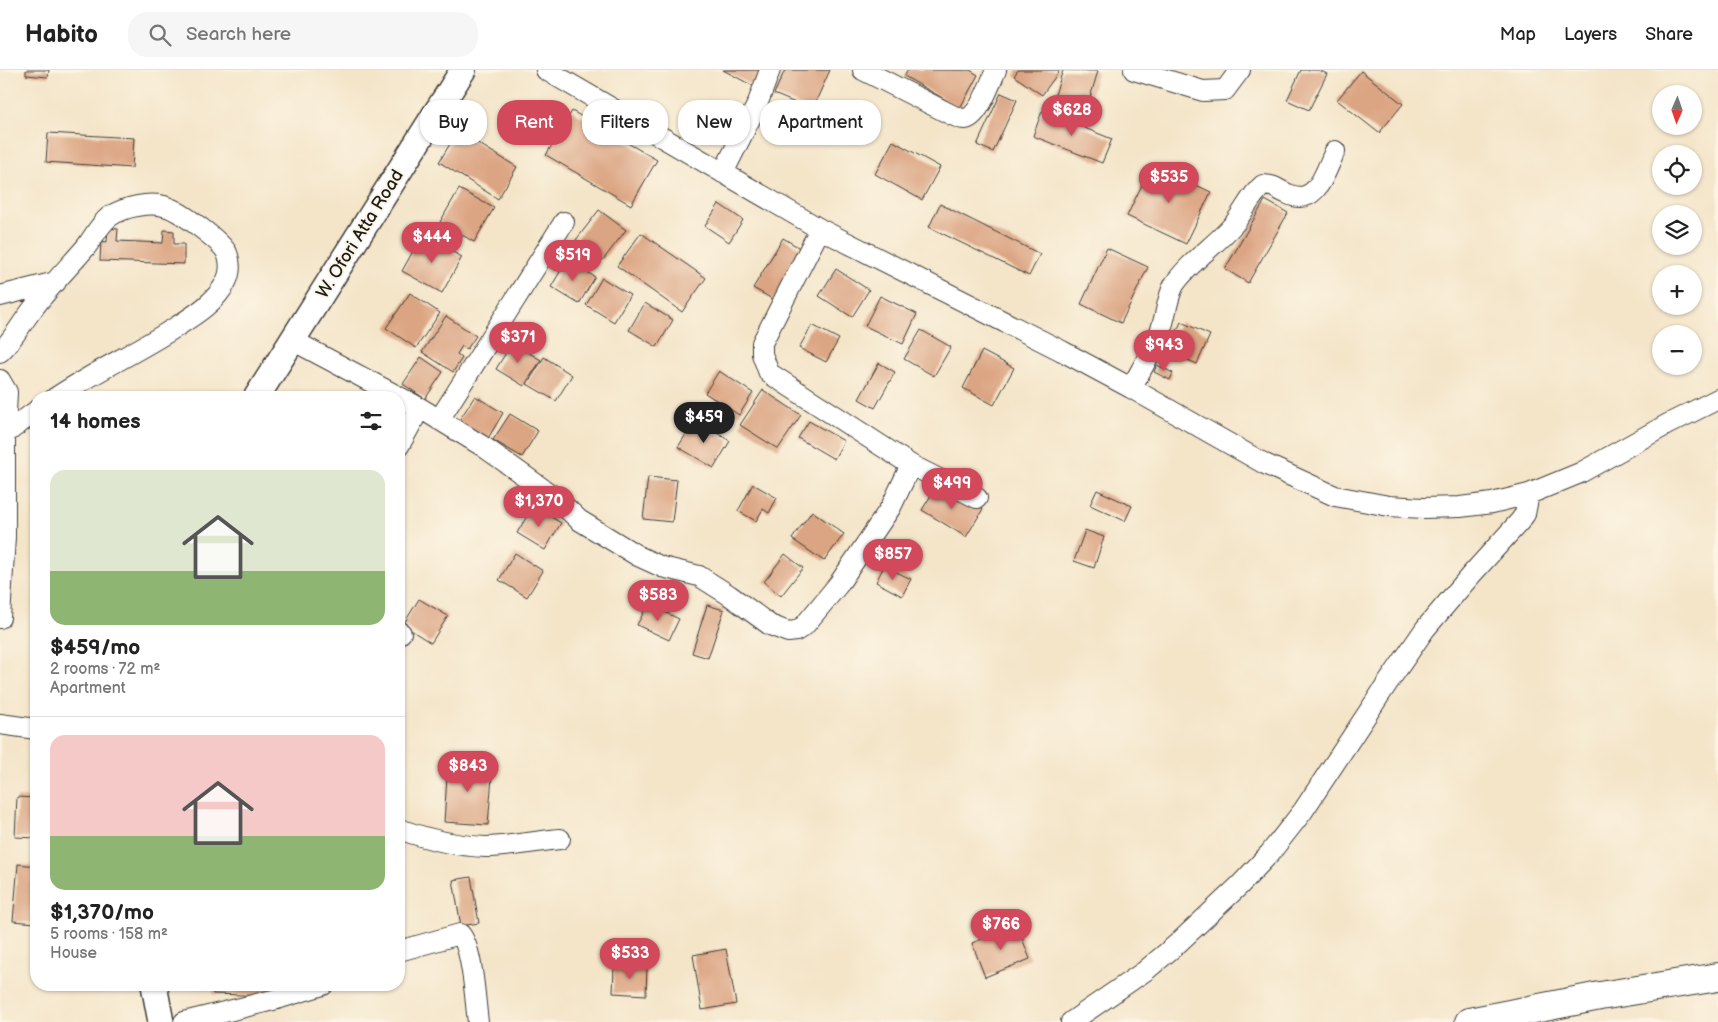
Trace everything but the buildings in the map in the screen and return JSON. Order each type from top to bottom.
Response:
[{"type":"highway","points":[[1469,1022],[1600,996],[1718,977]]},
{"type":"main road","name":"W. Ofori Atta Road","points":[[260,391],[463,70]]},
{"type":"main road","points":[[155,991],[161,1022]]},
{"type":"street","points":[[546,70],[820,229],[1062,351],[1265,464],[1335,496],[1389,506],[1422,508],[1460,507],[1492,503],[1529,494],[1580,473],[1668,424],[1718,399]]},
{"type":"street","points":[[723,173],[757,105],[770,70]]},
{"type":"street","points":[[863,70],[963,119],[970,118],[975,113],[986,95],[996,70]]},
{"type":"street","points":[[1134,70],[1203,91],[1226,90],[1240,70]]},
{"type":"street","points":[[1131,388],[1150,354],[1161,328],[1174,286],[1187,270],[1232,226],[1243,212],[1254,192],[1263,185],[1276,186],[1286,194],[1300,198],[1310,195],[1317,188],[1335,151]]},
{"type":"street","points":[[0,352],[8,344],[32,309],[110,216],[130,208],[152,204],[167,207],[182,215],[219,243],[226,252],[231,268],[227,281],[210,302],[190,318],[157,339],[66,391]]},
{"type":"street","points":[[439,420],[564,222]]},
{"type":"street","points":[[820,229],[762,343],[764,364],[769,373],[911,465],[977,498]]},
{"type":"street","points":[[0,296],[56,282]]},
{"type":"street","points":[[292,340],[388,391]]},
{"type":"street","points":[[0,380],[7,392],[0,618]]},
{"type":"street","points":[[405,400],[491,452],[557,499],[578,520],[601,534],[638,556],[662,567],[699,576],[770,625],[788,632],[796,632],[804,626],[838,585],[891,507],[911,465]]},
{"type":"street","points":[[405,435],[420,408]]},
{"type":"street","points":[[5,434],[30,415]]},
{"type":"street","points":[[1071,1022],[1145,971],[1176,945],[1240,885],[1270,853],[1303,811],[1386,684],[1425,629],[1520,521],[1525,514],[1529,494]]},
{"type":"street","points":[[0,724],[30,728]]},
{"type":"street","points":[[405,831],[458,844],[488,847],[560,839]]},
{"type":"street","points":[[405,949],[460,934],[465,939],[469,955],[478,1022]]},
{"type":"street","points":[[184,1022],[304,991]]}]
